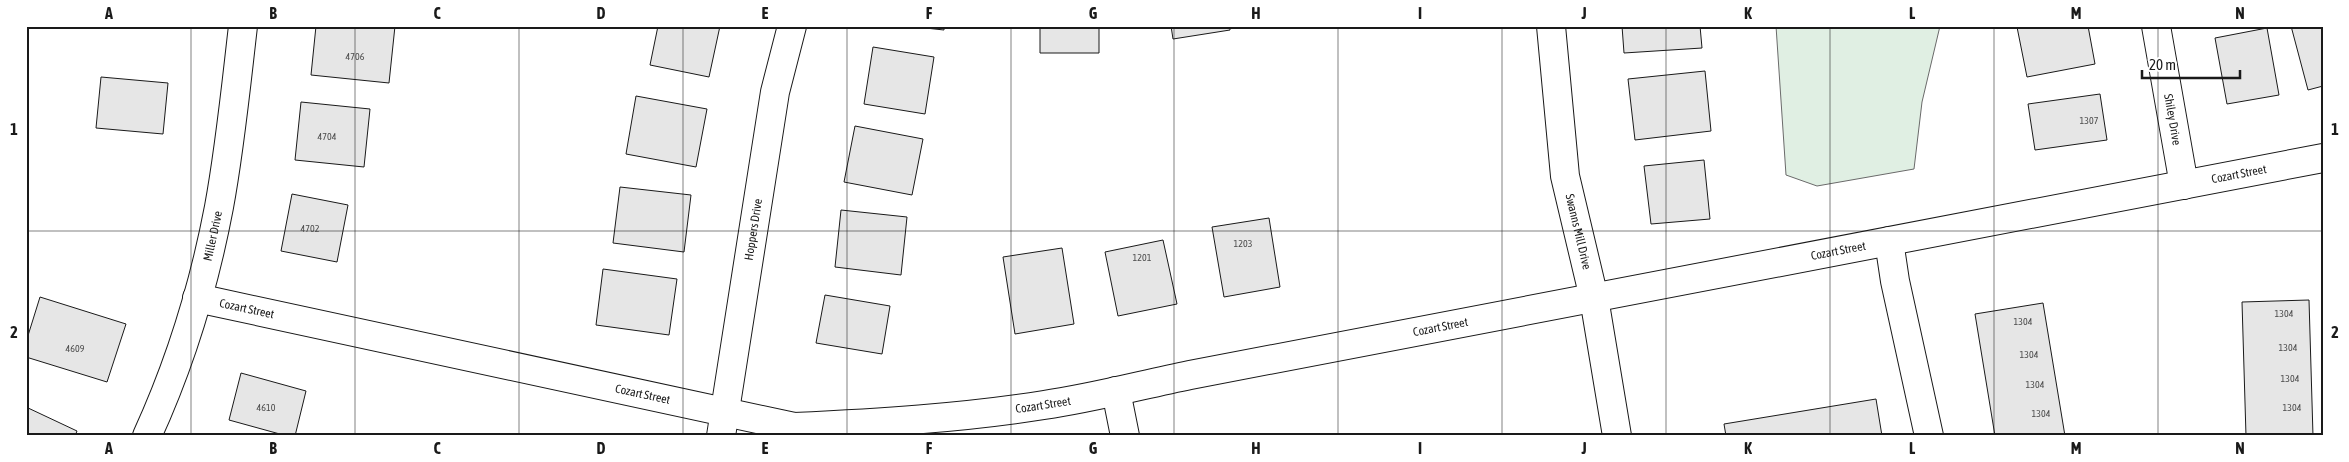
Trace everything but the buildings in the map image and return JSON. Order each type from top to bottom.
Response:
[{"type":"street","name":"Miller Drive","points":[[147,436],[168,388],[197,298],[219,207],[243,26]]},
{"type":"street","name":"Hoppers Drive","points":[[723,424],[775,92],[792,26]]},
{"type":"street","name":"Swanns Mill Drive","points":[[1551,26],[1565,176],[1594,298],[1617,436]]},
{"type":"street","name":"Shiley Drive","points":[[2156,26],[2163,76],[2184,185]]},
{"type":"street","name":"Cozart Street","points":[[197,298],[723,424],[794,427],[848,425],[942,418],[1046,405],[2323,158]]},
{"type":"street","points":[[1889,242],[1895,281],[1929,436]]},
{"type":"street","points":[[1116,391],[1125,436]]},
{"type":"green space","points":[[1776,26],[1940,26],[1922,102],[1914,169],[1817,186],[1786,175]]}]
